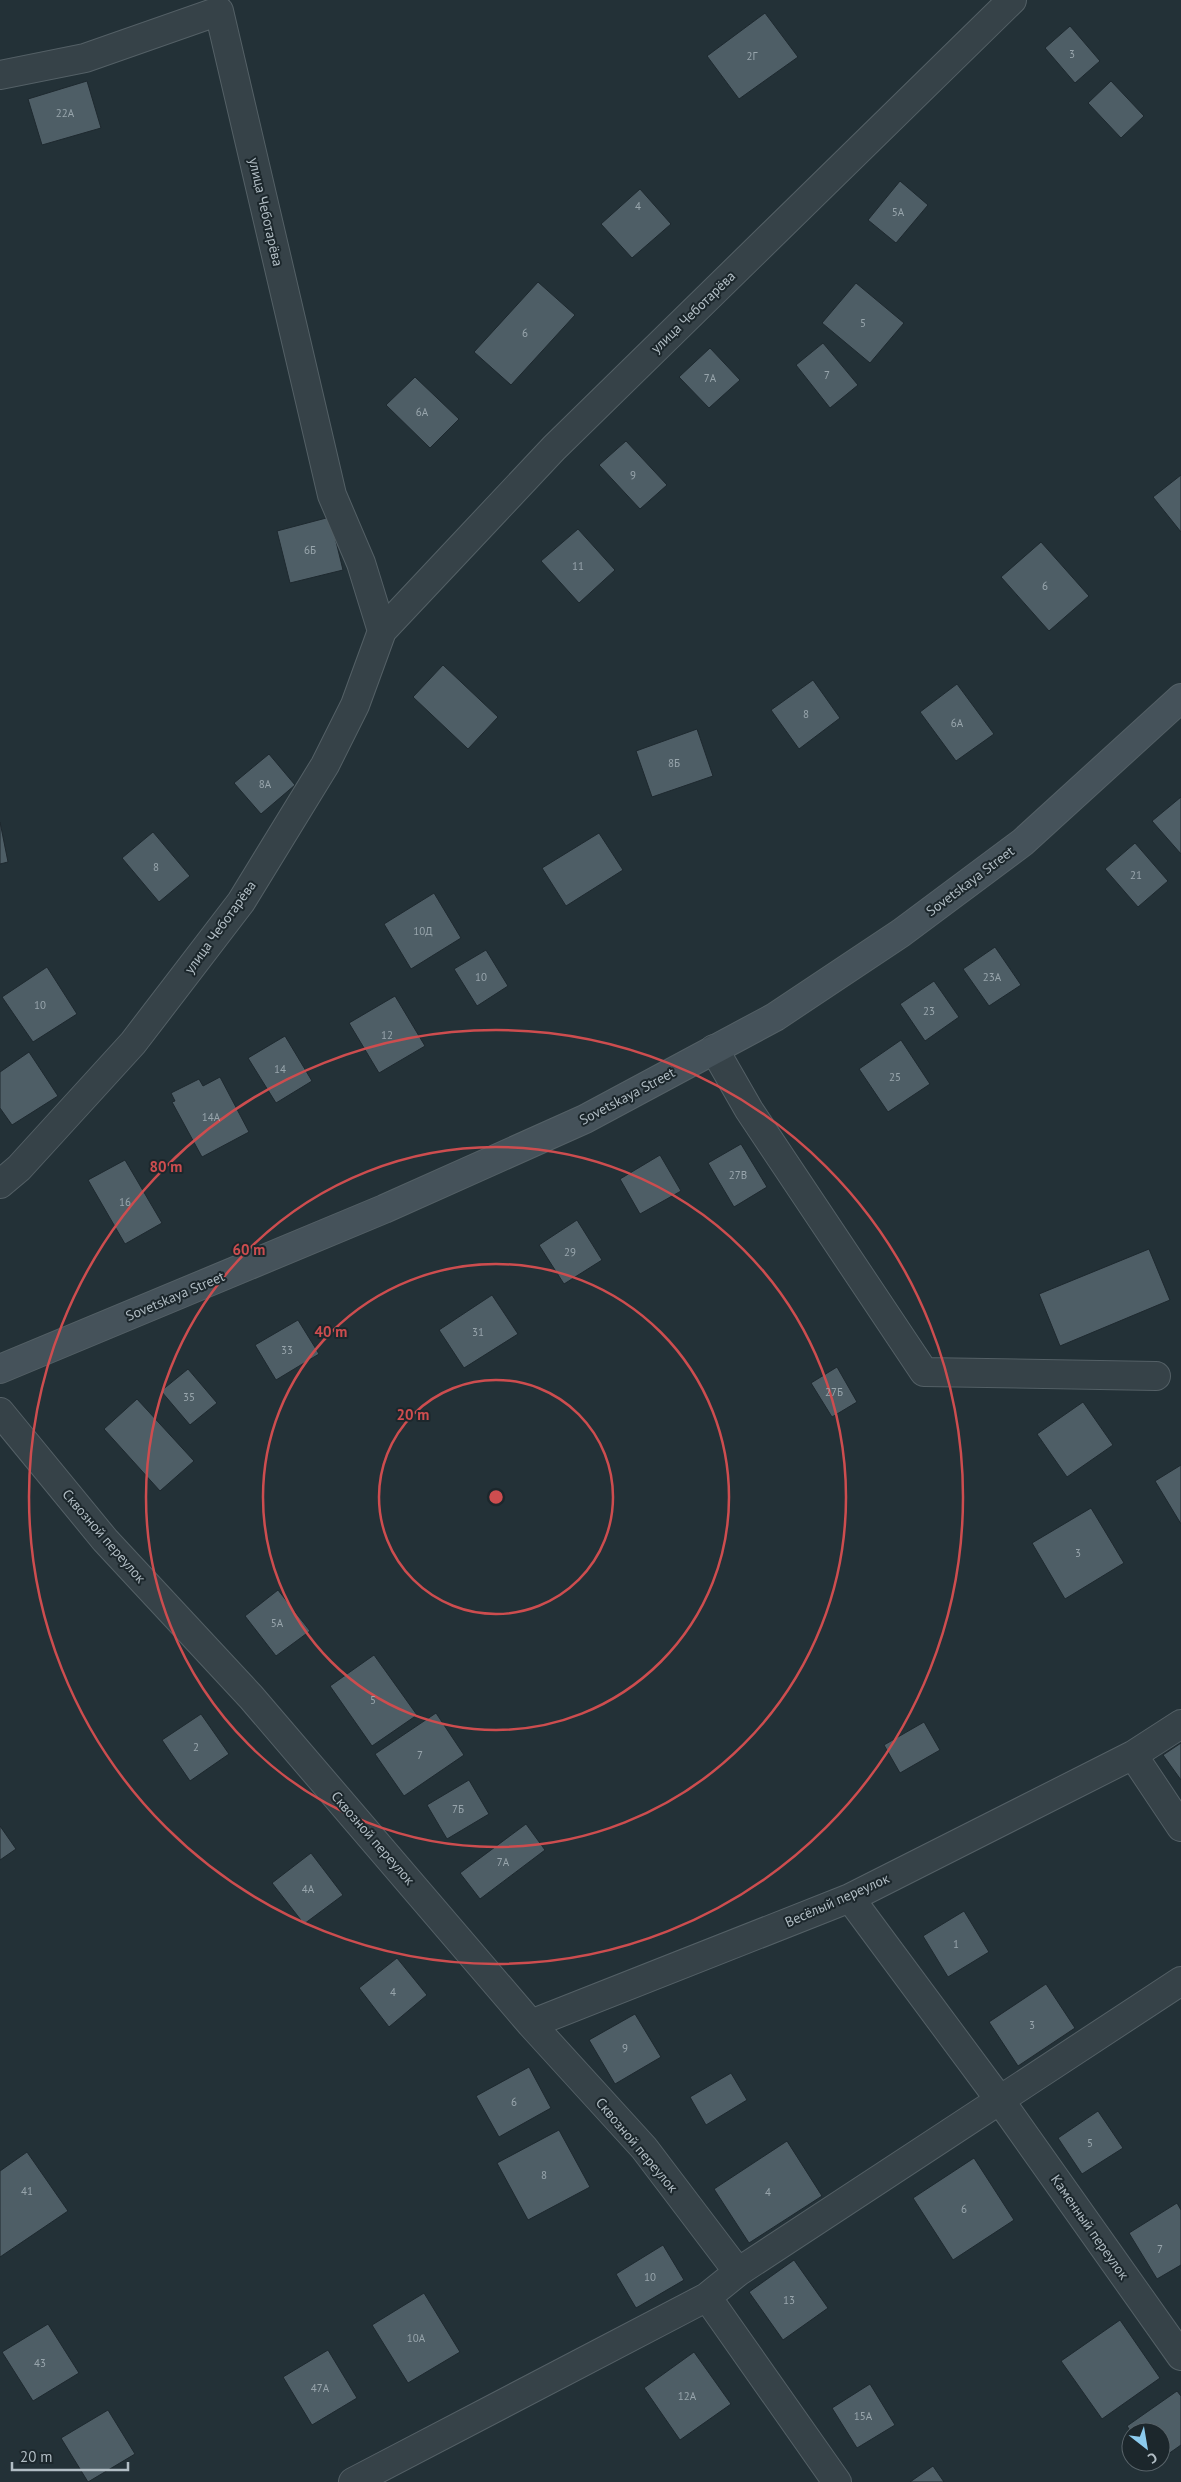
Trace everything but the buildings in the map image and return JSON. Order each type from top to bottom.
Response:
[{"type":"main road","name":"Sovetskaya Street","points":[[0,1370],[384,1209],[585,1119],[775,1017],[901,933],[1024,842],[1181,698]]},
{"type":"street","name":"улица Чеботарёва","points":[[0,1184],[19,1168],[133,1043],[241,902],[325,765],[355,705],[382,631],[554,448],[1010,0]]},
{"type":"street","name":"улица Чеботарёва","points":[[0,76],[85,58],[219,11],[332,495],[361,563],[382,631]]},
{"type":"street","points":[[714,1049],[749,1110],[924,1372],[1156,1376]]},
{"type":"street","name":"Сквозной переулок","points":[[0,1412],[105,1540],[251,1697],[532,2024],[644,2148],[738,2272]]},
{"type":"street","name":"Весёлый переулок","points":[[532,2024],[850,1898],[1133,1755],[1181,1724]]},
{"type":"street","points":[[1133,1755],[1181,1827]]},
{"type":"street","name":"Каменный переулок","points":[[850,1898],[999,2099],[1181,2356]]},
{"type":"street","points":[[353,2482],[707,2297],[738,2272],[1181,1981]]},
{"type":"street","points":[[707,2297],[836,2482]]}]
